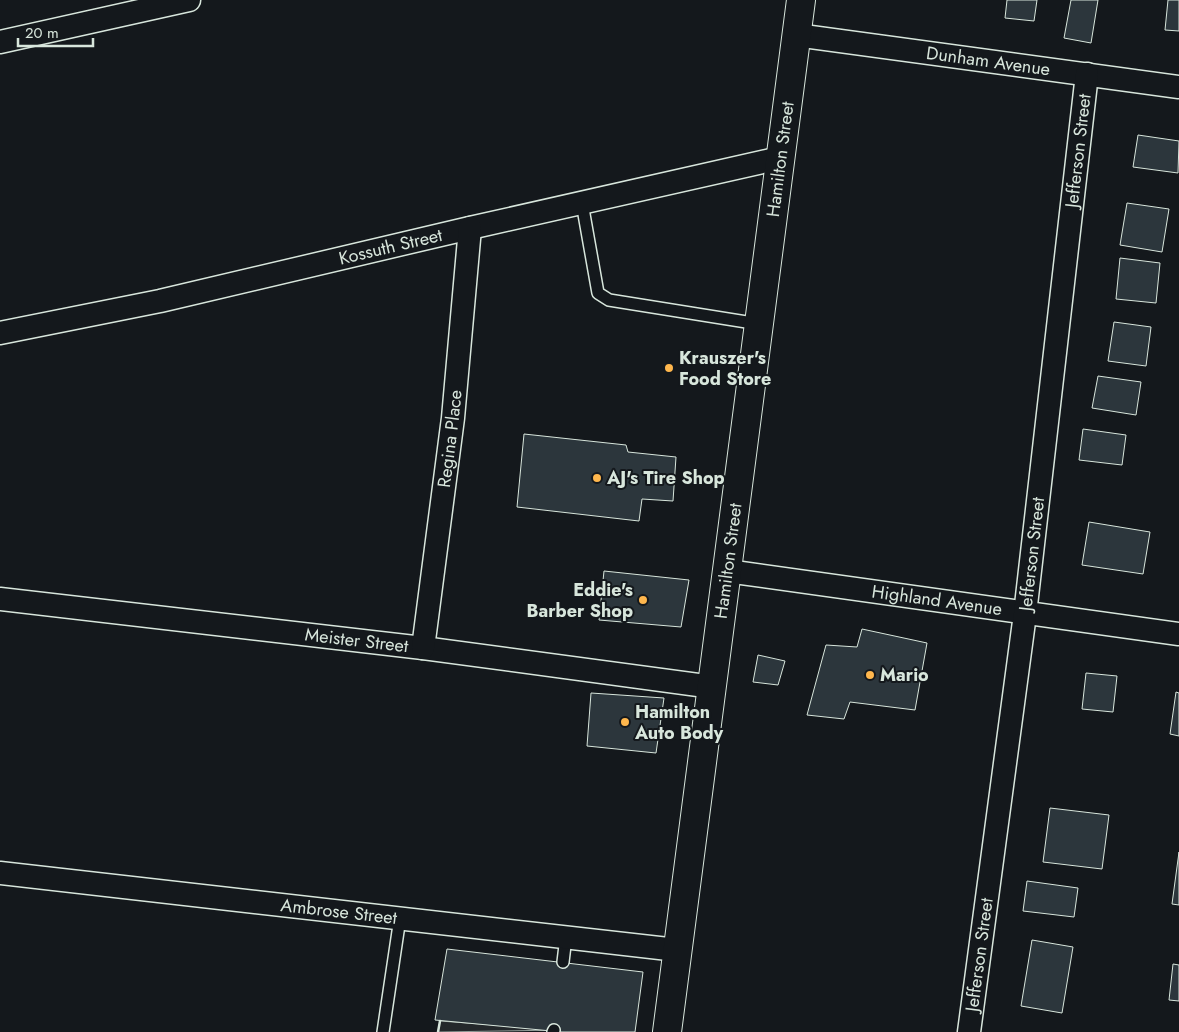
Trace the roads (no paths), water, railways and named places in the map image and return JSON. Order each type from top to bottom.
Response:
[{"type":"street","points":[[0,42],[189,0]]},
{"type":"street","name":"Hamilton Street","points":[[667,1032],[713,687],[800,0]]},
{"type":"street","name":"Dunham Avenue","points":[[796,36],[1179,86]]},
{"type":"street","name":"Jefferson Street","points":[[969,1032],[1025,614],[1087,74]]},
{"type":"street","name":"Kossuth Street","points":[[0,333],[160,301],[780,158]]},
{"type":"street","name":"Regina Place","points":[[423,648],[454,418],[470,228]]},
{"type":"street","name":"Highland Avenue","points":[[727,571],[1179,634]]},
{"type":"street","name":"Meister Street","points":[[0,599],[423,648],[713,687]]},
{"type":"street","name":"Ambrose Street","points":[[0,873],[677,950]]},
{"type":"lane","points":[[582,203],[598,293],[609,300],[759,324]]},
{"type":"lane","points":[[383,1032],[400,918]]},
{"type":"lane","points":[[562,962],[566,937]]},
{"type":"place","name":"Krauszer's Food Store","points":[[669,368]]},
{"type":"place","name":"AJ's Tire Shop","points":[[597,478]]},
{"type":"place","name":"Eddie's Barber Shop","points":[[643,600]]},
{"type":"place","name":"Mario","points":[[870,675]]},
{"type":"place","name":"Hamilton Auto Body","points":[[625,722]]}]
